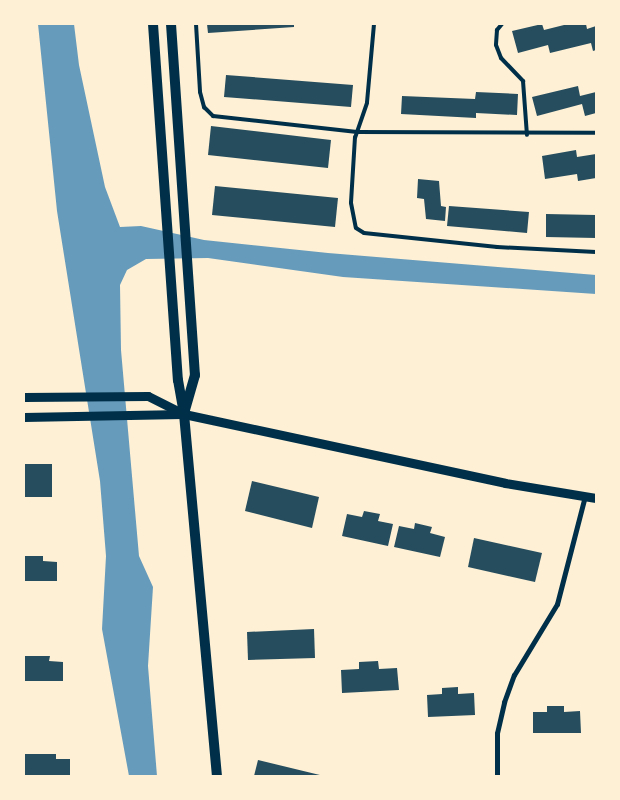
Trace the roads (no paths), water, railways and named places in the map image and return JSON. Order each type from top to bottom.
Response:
[{"type":"main road","points":[[153,24],[178,380],[184,414],[217,776]]},
{"type":"main road","points":[[171,24],[182,214],[195,375],[184,414]]},
{"type":"street","points":[[24,397],[143,396],[184,414],[505,483],[596,498]]},
{"type":"street","points":[[24,417],[184,414]]},
{"type":"street","points":[[497,776],[497,733],[504,702],[514,675],[558,604],[585,496]]},
{"type":"lane","points":[[196,24],[200,92],[204,107],[213,116],[357,132],[527,135],[596,133]]},
{"type":"lane","points":[[374,24],[367,103],[357,132],[351,217],[356,228],[364,234],[497,247],[596,252]]},
{"type":"lane","points":[[502,24],[497,30],[496,44],[501,58],[523,81],[527,135]]},
{"type":"water","points":[[38,24],[74,24],[79,65],[105,187],[120,227],[141,226],[204,240],[328,253],[596,275],[596,294],[343,277],[208,258],[146,259],[127,270],[120,285],[121,350],[139,556],[153,587],[148,666],[157,776],[129,776],[102,629],[106,556],[100,481],[57,211]]}]
